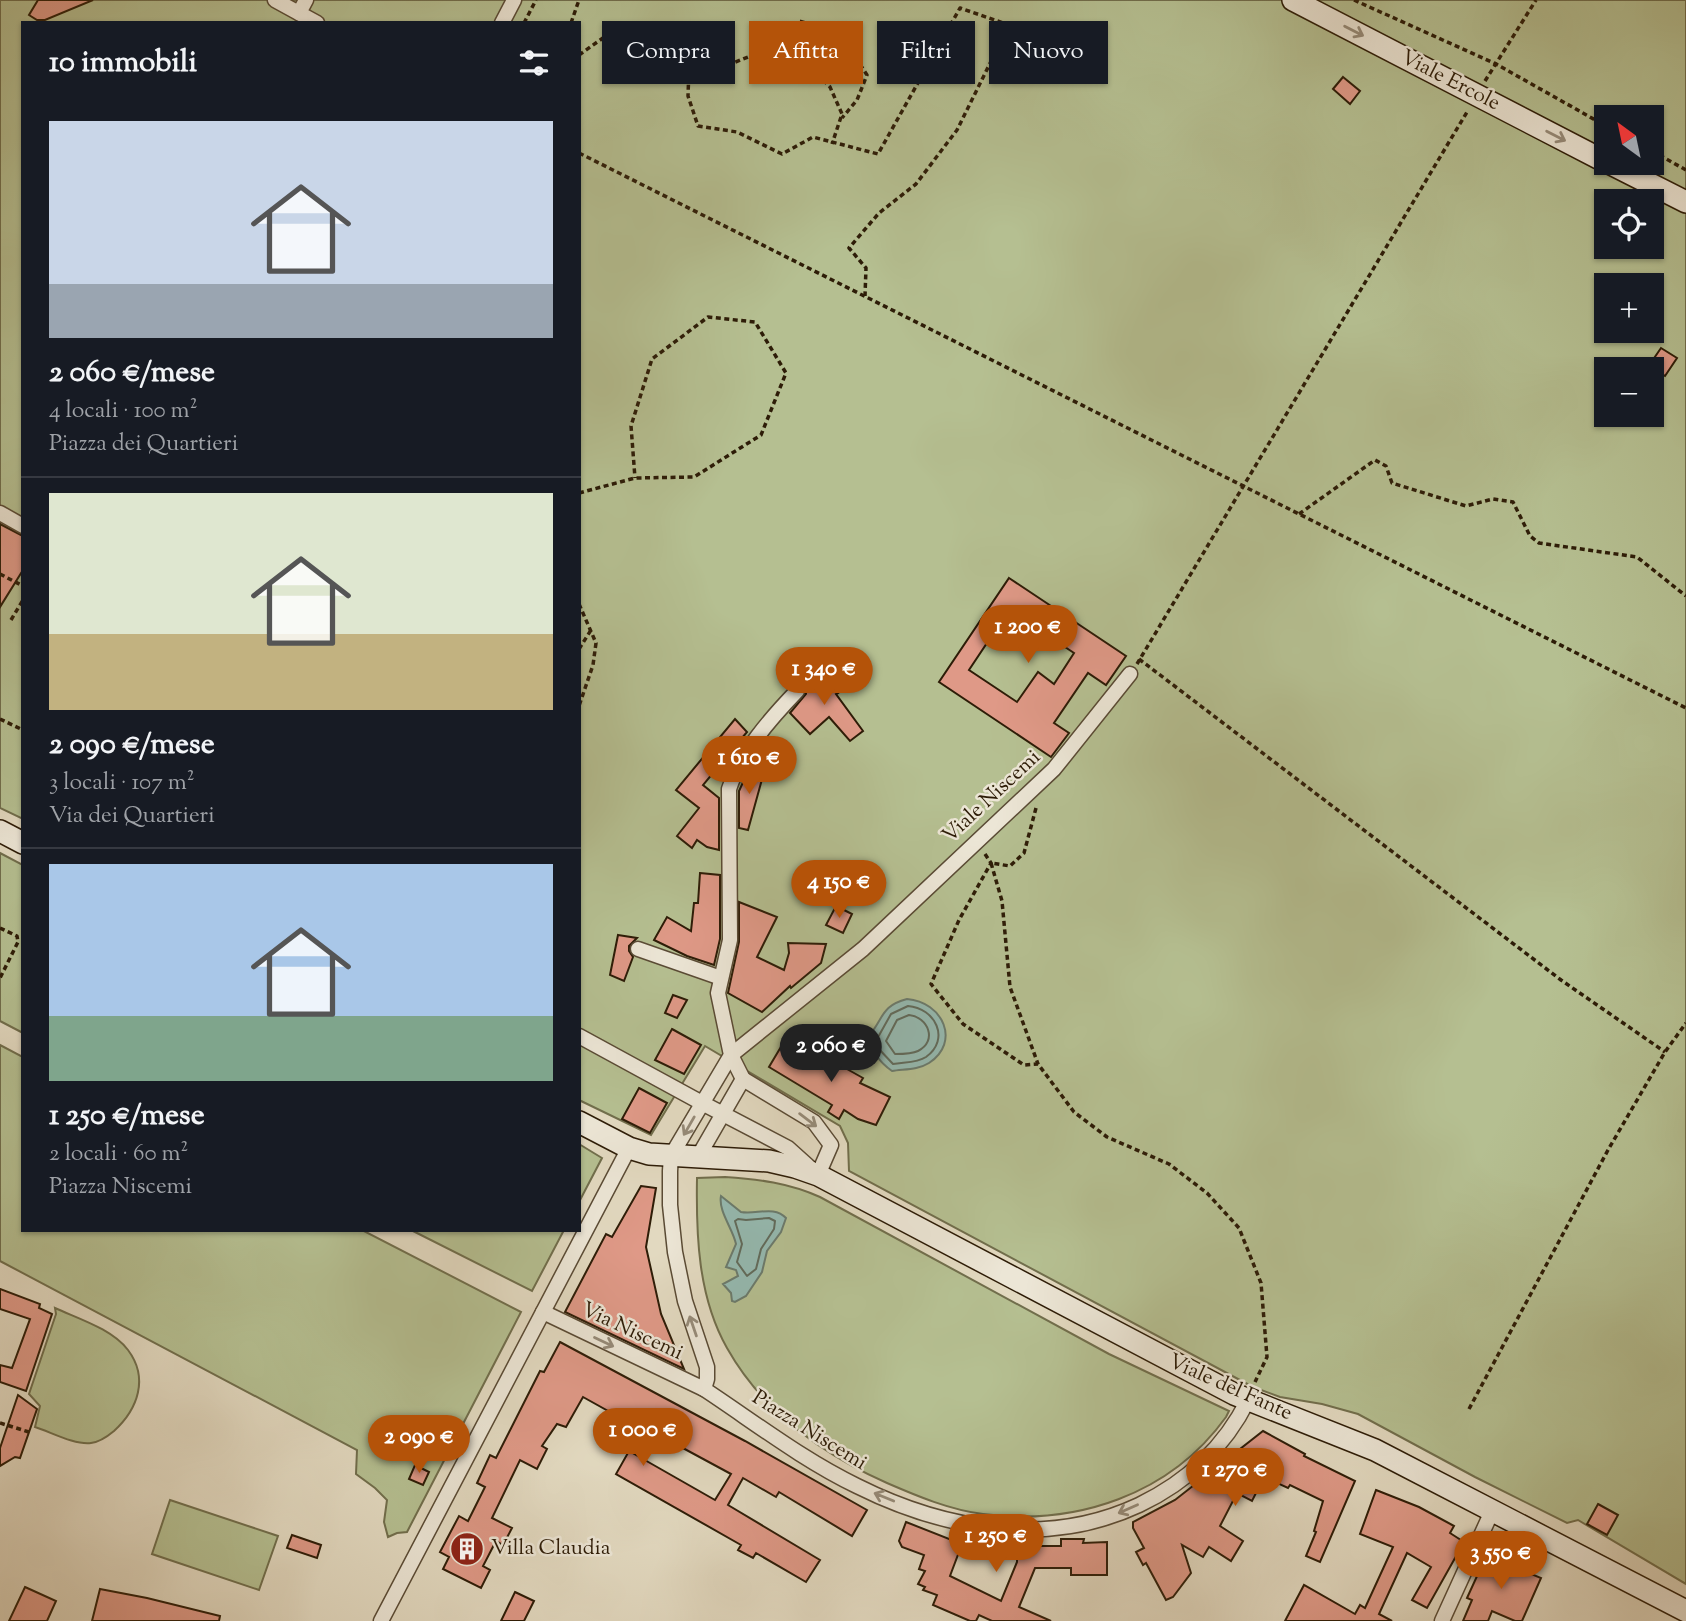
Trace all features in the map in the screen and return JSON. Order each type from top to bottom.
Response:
[{"type":"street","points":[[275,0],[302,6],[315,21]]},
{"type":"street","points":[[503,21],[514,0]]},
{"type":"street","name":"Viale Ercole","points":[[1293,0],[1594,155]]},
{"type":"street","name":"Viale Ercole","points":[[1633,175],[1686,202]]},
{"type":"street","points":[[0,513],[21,525]]},
{"type":"street","name":"Viale Niscemi","points":[[731,1055],[863,949],[1054,769],[1130,674]]},
{"type":"street","points":[[581,1037],[788,1148],[818,1175],[831,1145],[814,1122],[743,1079],[731,1055],[718,993],[730,940],[729,789],[733,777],[768,721],[797,691]]},
{"type":"street","points":[[0,831],[21,842]]},
{"type":"street","points":[[638,949],[721,978]]},
{"type":"street","points":[[704,1389],[707,1367],[685,1301],[675,1252],[670,1205],[671,1156],[731,1055]]},
{"type":"street","points":[[698,1157],[743,1079]]},
{"type":"street","name":"Viale del Fante","points":[[581,1123],[649,1154],[769,1161],[818,1175],[1119,1335],[1376,1450],[1686,1611]]},
{"type":"street","points":[[381,1621],[629,1147]]},
{"type":"street","name":"Via Niscemi","points":[[542,1312],[704,1389]]},
{"type":"street","name":"Piazza Niscemi","points":[[704,1389],[858,1487],[958,1523],[1026,1531],[1061,1529],[1120,1514],[1157,1496],[1184,1479],[1207,1459],[1226,1437],[1250,1394]]},
{"type":"street","points":[[1442,1621],[1493,1510]]},
{"type":"path","points":[[525,21],[536,0]]},
{"type":"path","points":[[572,21],[579,0]]},
{"type":"path","points":[[1354,0],[1496,64],[1594,119]]},
{"type":"path","points":[[1130,674],[1536,0]]},
{"type":"path","points":[[688,84],[688,96],[698,125],[737,132],[782,154],[813,137],[878,154],[960,8],[1009,25],[957,130],[916,184],[879,213],[849,248],[866,268],[865,296]]},
{"type":"path","points":[[581,54],[602,39]]},
{"type":"path","points":[[840,120],[857,100],[867,75],[863,69]]},
{"type":"path","points":[[827,84],[842,114],[832,144]]},
{"type":"path","points":[[581,154],[1686,708]]},
{"type":"path","points":[[1664,158],[1686,170]]},
{"type":"path","points":[[581,492],[635,478],[694,477],[761,435],[786,373],[755,322],[708,317],[652,359],[631,426],[635,478]]},
{"type":"path","points":[[1299,514],[1375,460],[1387,466],[1392,483],[1466,506],[1493,499],[1513,502],[1530,536],[1539,543],[1637,557],[1686,596]]},
{"type":"path","points":[[0,574],[21,585]]},
{"type":"path","points":[[11,620],[21,603]]},
{"type":"path","points":[[581,608],[596,643],[593,665],[581,700]]},
{"type":"path","points":[[581,646],[591,630]]},
{"type":"path","points":[[1139,659],[1561,980],[1665,1052]]},
{"type":"path","points":[[0,719],[21,729]]},
{"type":"path","points":[[991,863],[1010,866],[1024,853],[1037,802]]},
{"type":"path","points":[[975,841],[991,863],[1002,901],[1010,986],[1038,1064],[1074,1112],[1107,1137],[1169,1164],[1207,1193],[1239,1228],[1261,1283],[1267,1357],[1250,1394]]},
{"type":"path","points":[[991,863],[959,920],[932,984],[963,1024],[1024,1065],[1038,1064]]},
{"type":"path","points":[[0,928],[17,936],[18,942],[0,978]]},
{"type":"path","points":[[1469,1409],[1564,1229],[1665,1052],[1686,1023]]},
{"type":"path","points":[[0,1423],[29,1432]]},
{"type":"green space","points":[[0,0],[1686,0],[1686,1584],[1578,1520],[1567,1523],[1358,1414],[1322,1404],[1280,1397],[1253,1387],[849,1171],[848,1143],[840,1126],[705,1046],[651,1135],[581,1101],[581,21],[21,21],[21,818],[0,808]]},
{"type":"green space","points":[[0,853],[21,864],[21,1032],[0,1021]]},
{"type":"green space","points":[[0,1045],[21,1056],[21,1232],[366,1232],[521,1312],[407,1532],[388,1537],[384,1522],[387,1500],[356,1474],[357,1450],[0,1261]]},
{"type":"green space","points":[[581,1145],[602,1158],[581,1198]]},
{"type":"green space","points":[[725,1177],[773,1182],[820,1197],[1109,1354],[1229,1411],[1203,1444],[1177,1467],[1149,1485],[1086,1509],[1052,1515],[983,1514],[946,1506],[887,1483],[840,1459],[796,1429],[758,1392],[727,1348],[717,1328],[704,1287],[698,1243],[697,1200],[697,1178]]},
{"type":"green space","points":[[415,1232],[563,1232],[532,1291]]},
{"type":"green space","points":[[55,1308],[113,1336],[128,1350],[138,1371],[138,1393],[129,1413],[114,1431],[94,1442],[77,1442],[35,1427],[40,1406],[29,1394],[56,1314]]},
{"type":"green space","points":[[170,1500],[278,1536],[259,1590],[152,1554]]},
{"type":"water","points":[[907,999],[930,1007],[938,1015],[946,1034],[944,1045],[939,1054],[925,1065],[892,1071],[877,1056],[868,1037],[887,1009]]},
{"type":"water","points":[[721,1196],[741,1212],[770,1211],[786,1218],[781,1232],[767,1251],[762,1272],[746,1296],[735,1302],[723,1284],[738,1276],[736,1270],[726,1267],[736,1244],[722,1208]]},
{"type":"building","points":[[38,0],[93,0],[45,20],[37,20],[29,15]]},
{"type":"building","points":[[1343,77],[1360,91],[1350,104],[1333,89]]},
{"type":"building","points":[[1661,348],[1677,358],[1665,376],[1664,357],[1655,357]]},
{"type":"building","points":[[0,524],[21,535],[21,573],[0,607]]},
{"type":"building","points":[[1009,578],[1126,656],[1106,685],[1088,673],[1054,723],[1069,733],[1051,757],[939,682]],"holes":[[[1009,610],[1074,653],[1054,684],[1038,672],[1017,702],[969,670]]]},
{"type":"building","points":[[817,669],[824,678],[827,676],[838,693],[836,694],[863,731],[850,741],[829,717],[810,734],[790,713],[806,694],[806,688],[801,683]]},
{"type":"building","points":[[735,719],[747,732],[703,785],[719,798],[719,850],[707,847],[697,840],[692,848],[677,836],[699,808],[676,790]]},
{"type":"building","points":[[751,765],[764,772],[748,830],[739,828],[739,791]]},
{"type":"building","points":[[700,873],[720,875],[720,939],[714,965],[654,940],[667,917],[691,931],[694,903],[698,903]]},
{"type":"building","points":[[739,902],[777,917],[757,957],[784,970],[789,953],[788,943],[826,944],[821,963],[791,988],[790,986],[762,1012],[728,993],[739,942]]},
{"type":"building","points":[[836,906],[852,914],[843,933],[826,925]]},
{"type":"building","points":[[618,935],[637,938],[629,946],[633,957],[624,981],[610,975]]},
{"type":"building","points":[[673,995],[687,1000],[677,1018],[665,1013]]},
{"type":"building","points":[[672,1029],[701,1045],[684,1074],[655,1060]]},
{"type":"building","points":[[785,1040],[826,1064],[829,1059],[863,1078],[860,1083],[890,1097],[876,1125],[858,1119],[844,1110],[839,1119],[828,1112],[832,1105],[769,1067]]},
{"type":"building","points":[[639,1088],[667,1103],[650,1133],[622,1119]]},
{"type":"building","points":[[641,1186],[656,1188],[646,1247],[661,1314],[684,1369],[565,1312],[606,1234],[612,1237]]},
{"type":"building","points":[[0,1289],[40,1304],[39,1308],[52,1314],[26,1391],[0,1382],[0,1365],[12,1368],[30,1319],[0,1309]]},
{"type":"building","points":[[560,1342],[867,1510],[852,1536],[779,1492],[776,1497],[743,1478],[728,1505],[820,1560],[806,1582],[756,1553],[753,1558],[738,1550],[741,1545],[616,1474],[629,1451],[715,1500],[731,1474],[681,1447],[655,1437],[583,1397],[566,1427],[557,1424],[542,1446],[547,1449],[537,1469],[520,1460],[492,1518],[512,1528],[503,1545],[496,1541],[483,1566],[490,1570],[481,1588],[443,1569],[449,1557],[440,1552],[459,1516],[468,1521],[485,1487],[477,1483],[490,1455],[496,1458],[540,1371],[544,1372]]},
{"type":"building","points":[[18,1395],[37,1409],[20,1458],[15,1457],[0,1466],[0,1448]]},
{"type":"building","points":[[1263,1431],[1305,1454],[1304,1456],[1355,1481],[1320,1562],[1306,1556],[1316,1532],[1314,1531],[1323,1501],[1290,1485],[1288,1488],[1264,1477],[1252,1501],[1237,1493],[1220,1526],[1243,1541],[1231,1561],[1209,1547],[1203,1557],[1182,1545],[1191,1573],[1173,1597],[1166,1600],[1146,1563],[1143,1565],[1136,1552],[1144,1548],[1133,1528],[1133,1522],[1175,1500]]},
{"type":"building","points":[[415,1465],[429,1472],[423,1485],[409,1479]]},
{"type":"building","points":[[1376,1490],[1419,1507],[1454,1526],[1450,1533],[1464,1542],[1427,1608],[1412,1600],[1431,1567],[1407,1553],[1379,1614],[1392,1621],[1285,1621],[1304,1585],[1355,1614],[1360,1605],[1365,1608],[1393,1547],[1360,1534]]},
{"type":"building","points":[[1598,1504],[1618,1515],[1607,1535],[1587,1524]]},
{"type":"building","points":[[906,1522],[962,1544],[950,1576],[1001,1601],[1017,1562],[1017,1546],[1061,1546],[1061,1539],[1084,1539],[1083,1543],[1107,1542],[1107,1575],[1071,1575],[1071,1568],[1035,1568],[1019,1607],[1051,1621],[992,1621],[979,1615],[976,1621],[970,1621],[933,1605],[937,1595],[923,1590],[925,1587],[918,1584],[925,1571],[919,1569],[924,1555],[902,1547],[899,1541]]},
{"type":"building","points":[[292,1535],[321,1545],[317,1558],[287,1548]]},
{"type":"building","points":[[1488,1552],[1508,1561],[1507,1564],[1541,1578],[1522,1621],[1515,1621],[1492,1611],[1488,1621],[1463,1621],[1472,1600],[1467,1598]]},
{"type":"building","points":[[25,1587],[56,1601],[47,1621],[9,1621]]},
{"type":"building","points":[[100,1589],[220,1616],[219,1621],[92,1621]]},
{"type":"building","points":[[515,1592],[534,1601],[524,1621],[501,1621]]},
{"type":"place","name":"Villa Claudia","points":[[467,1549]]}]
